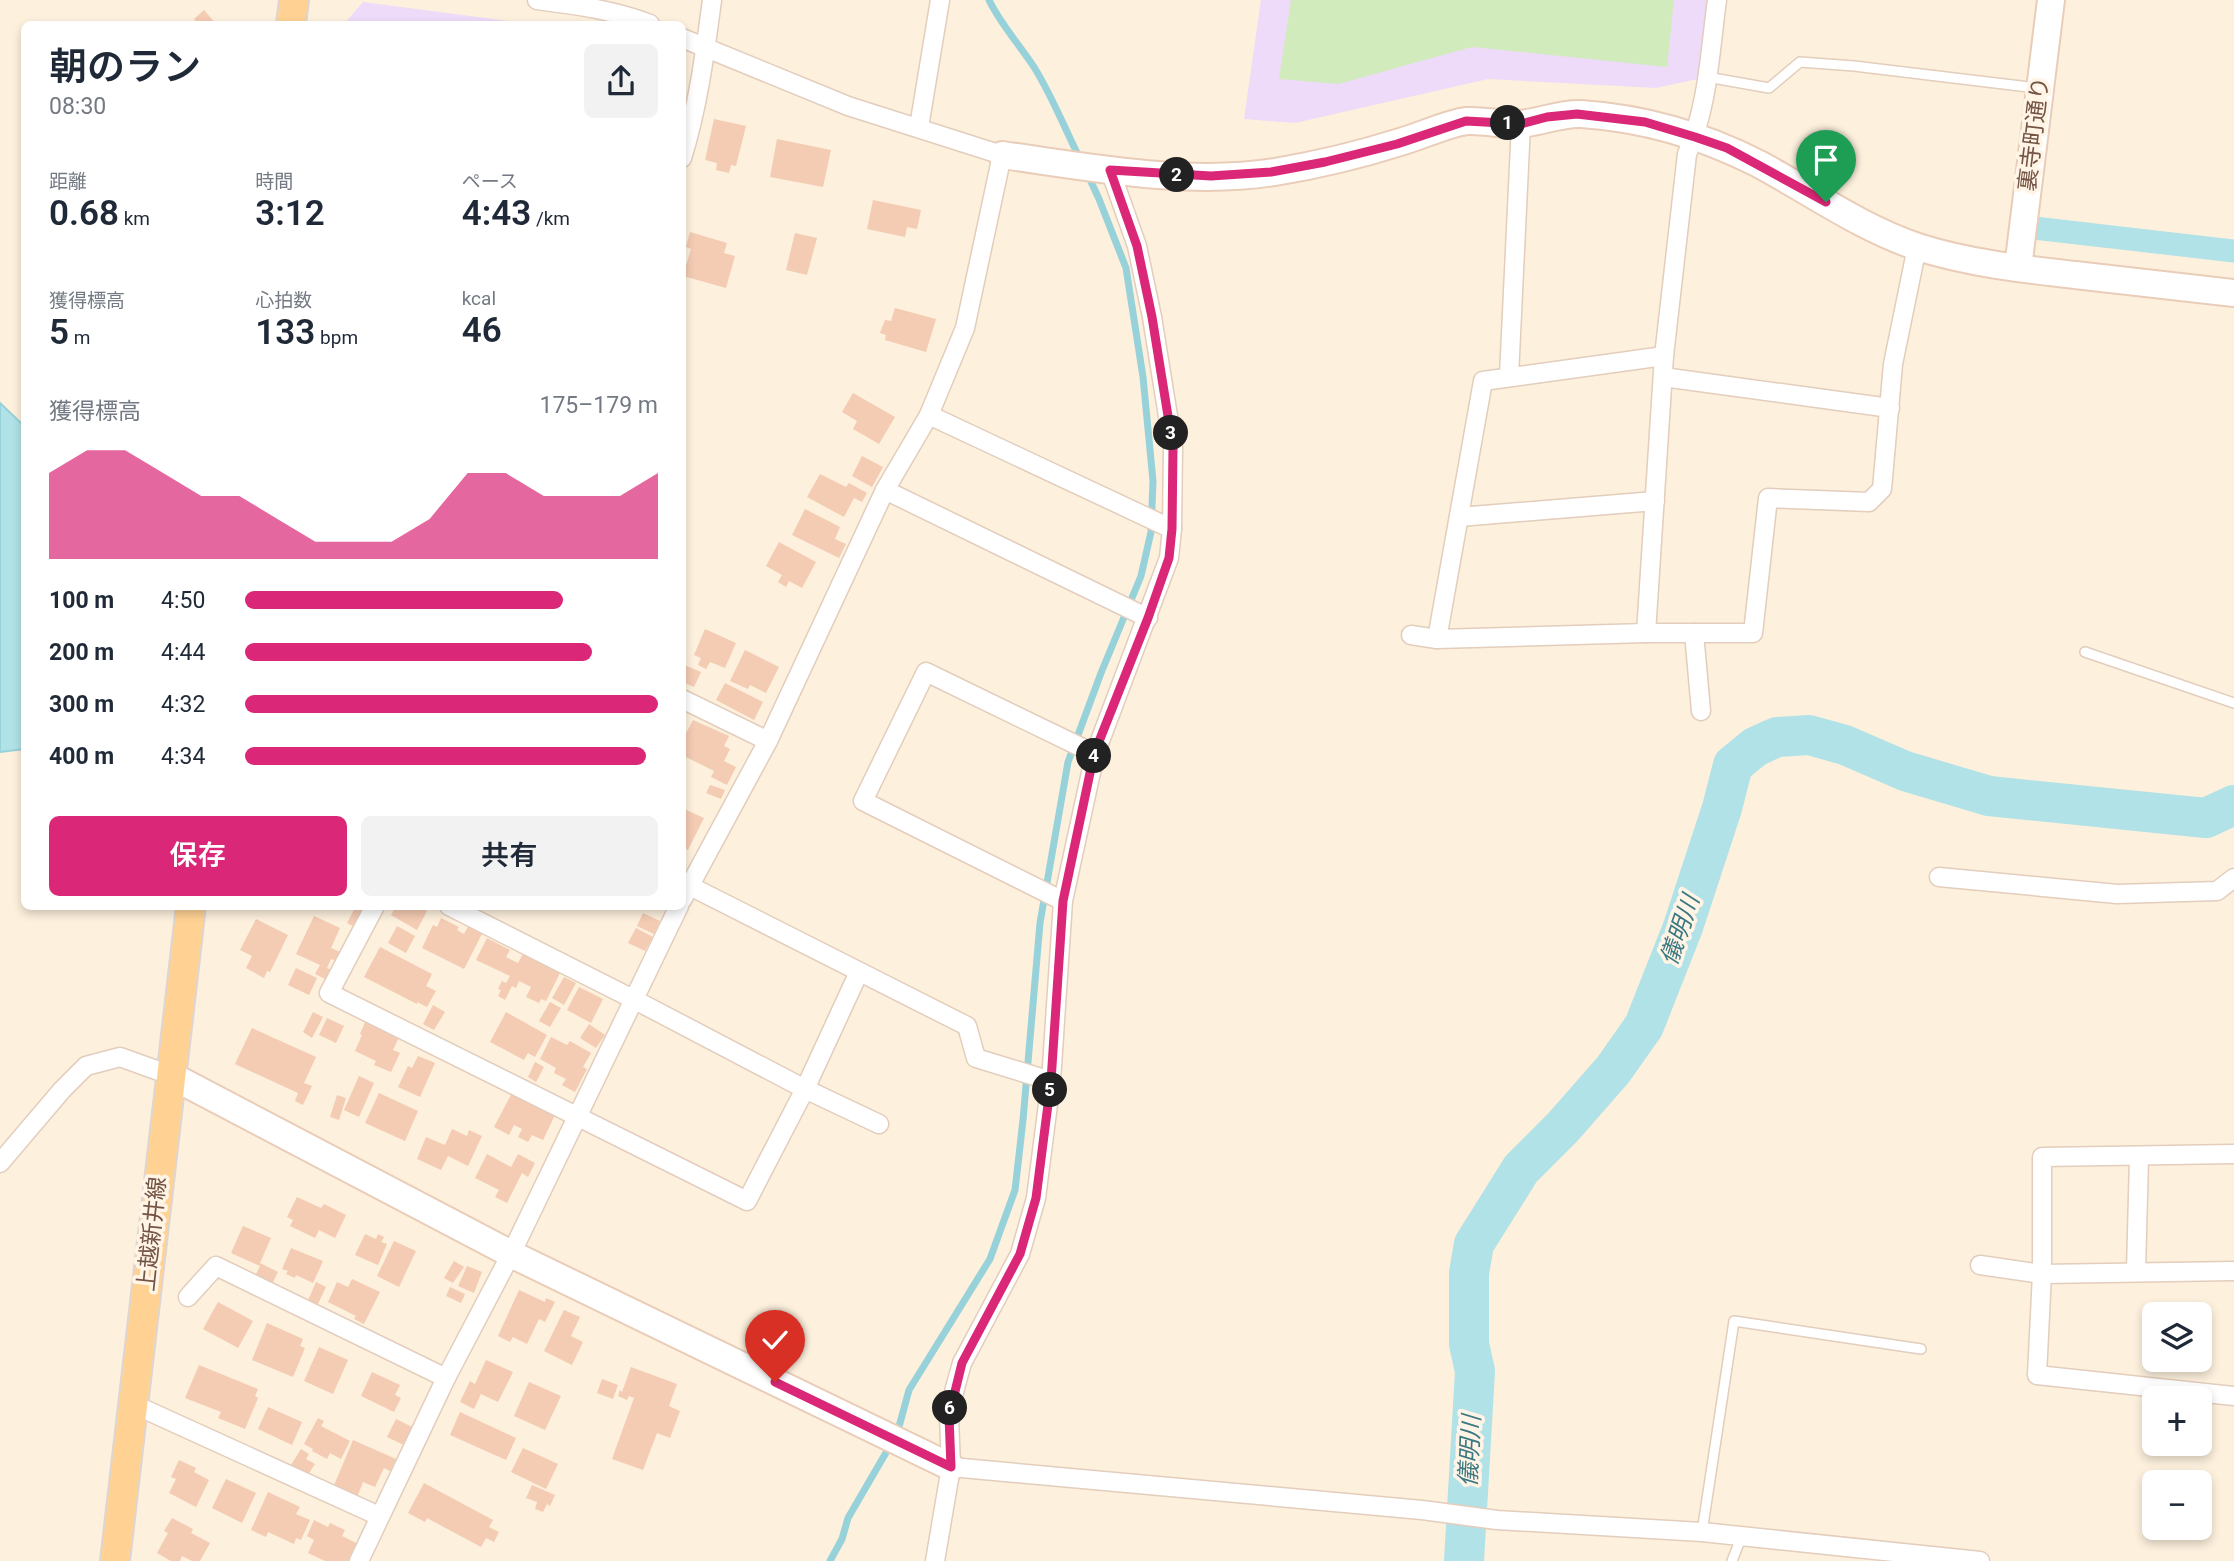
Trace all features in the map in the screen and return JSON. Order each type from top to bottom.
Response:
[{"type":"main road","points":[[291,21],[294,0]]},
{"type":"main road","name":"上越新井線","points":[[115,1561],[191,910]]},
{"type":"street","points":[[537,0],[589,7],[642,21]]},
{"type":"street","points":[[686,145],[706,48],[712,0]]},
{"type":"street","points":[[919,127],[940,0]]},
{"type":"street","points":[[1646,633],[1664,356],[1687,154],[1695,137],[1707,77],[1717,0]]},
{"type":"street","name":"裏寺町通り","points":[[2018,268],[2051,0]]},
{"type":"street","points":[[686,40],[848,106],[1002,155],[1110,170],[1211,176],[1271,172],[1385,147],[1466,121],[1521,124],[1547,117],[1577,114],[1645,122],[1727,148],[1882,232],[1917,247],[2018,268],[2234,293]]},
{"type":"street","points":[[1508,376],[1521,124]]},
{"type":"street","points":[[686,887],[768,741],[885,490],[929,415],[965,328],[1002,155]]},
{"type":"street","points":[[935,1561],[951,1467],[949,1416],[955,1388],[962,1363],[1020,1254],[1036,1198],[1051,1081],[1063,901],[1094,754],[1169,558],[1173,447],[1152,317],[1137,246],[1110,170]]},
{"type":"street","points":[[1411,635],[1437,639],[1753,633],[1768,498],[1869,502],[1882,489],[1893,364],[1917,247]]},
{"type":"street","points":[[1437,639],[1483,381],[1664,356]]},
{"type":"street","points":[[1663,377],[1890,408]]},
{"type":"street","points":[[929,415],[1172,529]]},
{"type":"street","points":[[885,490],[1148,618]]},
{"type":"street","points":[[1459,517],[1655,501]]},
{"type":"street","points":[[1694,633],[1701,711]]},
{"type":"street","points":[[1063,901],[863,801],[926,672],[1094,754]]},
{"type":"street","points":[[686,701],[768,741]]},
{"type":"street","points":[[1939,877],[2117,894],[2217,891],[2234,878]]},
{"type":"street","points":[[686,889],[967,1026],[976,1058],[1051,1081]]},
{"type":"street","points":[[373,910],[329,993],[747,1200],[805,1089],[859,972]]},
{"type":"street","points":[[457,910],[805,1089],[879,1124]]},
{"type":"street","points":[[359,1561],[446,1378],[511,1254],[677,910]]},
{"type":"street","points":[[0,1163],[86,1066],[120,1057],[170,1075],[511,1254],[951,1467],[1497,1520],[1702,1532],[1980,1561]]},
{"type":"street","points":[[2234,1154],[2042,1157],[2042,1273],[2036,1376],[2234,1396]]},
{"type":"street","points":[[2136,1271],[2139,1157]]},
{"type":"street","points":[[1980,1265],[2042,1273],[2234,1271]]},
{"type":"street","points":[[188,1297],[216,1266],[446,1378]]},
{"type":"street","points":[[133,1404],[379,1516]]},
{"type":"lane","points":[[1707,77],[1769,88],[1800,62],[2040,88]]},
{"type":"lane","points":[[2085,652],[2234,703]]},
{"type":"lane","points":[[1702,1532],[1734,1321],[1921,1349]]},
{"type":"lane","points":[[1731,1561],[1741,1538]]},
{"type":"shaded area","points":[[1261,0],[1713,0],[1707,77],[1656,88],[1488,79],[1295,123],[1244,119]]},
{"type":"shaded area","points":[[363,2],[509,21],[347,21]]},
{"type":"green space","points":[[1291,0],[1674,0],[1667,67],[1472,47],[1338,84],[1279,79]]},
{"type":"water","points":[[0,403],[21,423],[21,749],[0,752]]},
{"type":"building","points":[[204,10],[213,21],[196,21],[194,19]]},
{"type":"building","points":[[714,119],[746,126],[736,166],[731,165],[729,173],[716,170],[717,163],[705,160]]},
{"type":"building","points":[[777,139],[831,150],[823,187],[770,177]]},
{"type":"building","points":[[873,200],[921,210],[917,229],[907,227],[905,237],[867,229]]},
{"type":"building","points":[[690,232],[727,243],[724,253],[735,256],[726,288],[686,277],[691,249],[686,247]]},
{"type":"building","points":[[795,233],[817,238],[807,275],[786,270]]},
{"type":"building","points":[[895,308],[936,319],[926,352],[885,340],[886,335],[880,333],[885,320],[891,321]]},
{"type":"building","points":[[853,393],[895,417],[879,444],[853,429],[857,421],[842,412]]},
{"type":"building","points":[[862,456],[883,467],[872,487],[852,476]]},
{"type":"building","points":[[820,474],[846,487],[849,483],[867,493],[862,502],[854,498],[844,517],[807,497]]},
{"type":"building","points":[[805,509],[840,527],[835,539],[846,544],[839,558],[792,535]]},
{"type":"building","points":[[779,542],[816,562],[802,588],[789,581],[786,587],[778,582],[782,575],[766,566]]},
{"type":"building","points":[[705,629],[736,643],[725,668],[710,662],[706,669],[698,665],[701,658],[694,655]]},
{"type":"building","points":[[745,650],[779,667],[766,693],[750,685],[748,689],[730,681]]},
{"type":"building","points":[[686,666],[701,672],[694,687],[686,684]]},
{"type":"building","points":[[725,683],[763,702],[754,720],[716,700]]},
{"type":"building","points":[[693,720],[729,736],[724,746],[730,749],[724,761],[736,767],[727,785],[711,777],[714,771],[686,757],[686,733]]},
{"type":"building","points":[[710,785],[725,790],[721,799],[706,793]]},
{"type":"building","points":[[686,810],[704,818],[688,850],[686,849]]},
{"type":"building","points":[[354,910],[365,911],[356,928],[347,923]]},
{"type":"building","points":[[394,910],[427,911],[417,930],[391,915]]},
{"type":"building","points":[[643,913],[660,921],[654,934],[637,926]]},
{"type":"building","points":[[314,916],[340,928],[331,948],[340,952],[336,961],[331,959],[327,968],[334,971],[329,981],[315,974],[320,965],[296,954]]},
{"type":"building","points":[[441,918],[459,927],[457,930],[464,934],[469,925],[483,932],[464,969],[422,948],[433,925],[437,927]]},
{"type":"building","points":[[256,919],[288,935],[270,972],[267,971],[264,978],[246,968],[252,956],[240,950]]},
{"type":"building","points":[[397,926],[415,936],[406,953],[388,943]]},
{"type":"building","points":[[636,928],[653,937],[645,951],[628,943]]},
{"type":"building","points":[[487,938],[510,950],[506,957],[518,963],[524,952],[561,971],[546,1001],[541,999],[539,1003],[526,997],[531,987],[519,981],[516,988],[512,986],[505,1000],[498,996],[502,981],[506,983],[510,976],[476,960]]},
{"type":"building","points":[[380,947],[432,974],[426,986],[436,991],[427,1007],[364,977]]},
{"type":"building","points":[[296,968],[317,978],[309,995],[288,985]]},
{"type":"building","points":[[564,977],[576,983],[564,1005],[552,998]]},
{"type":"building","points":[[579,987],[603,999],[591,1023],[567,1010]]},
{"type":"building","points":[[550,1002],[561,1008],[550,1027],[539,1021]]},
{"type":"building","points":[[433,1005],[445,1012],[434,1030],[423,1024]]},
{"type":"building","points":[[313,1012],[323,1017],[312,1038],[303,1032]]},
{"type":"building","points":[[506,1012],[547,1035],[535,1057],[528,1053],[524,1060],[490,1042]]},
{"type":"building","points":[[327,1018],[344,1026],[336,1043],[319,1035]]},
{"type":"building","points":[[366,1020],[400,1035],[393,1050],[400,1053],[391,1072],[374,1065],[376,1061],[355,1051]]},
{"type":"building","points":[[589,1024],[605,1035],[596,1048],[580,1038]]},
{"type":"building","points":[[252,1028],[316,1057],[304,1083],[312,1086],[303,1105],[295,1101],[298,1093],[235,1064]]},
{"type":"building","points":[[551,1037],[567,1045],[570,1041],[591,1053],[583,1067],[587,1069],[575,1092],[562,1085],[566,1079],[554,1073],[556,1068],[540,1059]]},
{"type":"building","points":[[418,1056],[435,1063],[420,1097],[398,1087],[408,1066],[412,1068]]},
{"type":"building","points":[[535,1062],[544,1067],[536,1082],[528,1077]]},
{"type":"building","points":[[359,1076],[374,1083],[359,1117],[344,1110]]},
{"type":"building","points":[[513,1091],[556,1113],[543,1140],[532,1135],[528,1142],[518,1137],[522,1129],[514,1125],[509,1135],[494,1127]]},
{"type":"building","points":[[379,1093],[418,1111],[405,1141],[365,1123]]},
{"type":"building","points":[[337,1095],[346,1098],[339,1120],[330,1117]]},
{"type":"building","points":[[452,1129],[467,1136],[469,1130],[482,1136],[468,1166],[448,1156],[441,1170],[417,1159],[426,1137],[445,1145]]},
{"type":"building","points":[[487,1154],[511,1167],[518,1154],[535,1163],[528,1177],[522,1173],[507,1203],[495,1197],[499,1190],[475,1178]]},
{"type":"building","points":[[297,1197],[321,1208],[324,1204],[346,1215],[335,1238],[319,1230],[315,1238],[290,1226],[293,1220],[287,1217]]},
{"type":"building","points":[[243,1226],[271,1238],[260,1263],[278,1272],[271,1286],[254,1278],[260,1266],[231,1253]]},
{"type":"building","points":[[365,1234],[376,1239],[378,1234],[384,1237],[381,1242],[387,1244],[378,1265],[355,1255]]},
{"type":"building","points":[[394,1241],[416,1251],[399,1287],[377,1276]]},
{"type":"building","points":[[291,1248],[323,1261],[313,1283],[296,1275],[295,1278],[286,1274],[288,1271],[282,1269]]},
{"type":"building","points":[[454,1261],[464,1267],[453,1283],[444,1278]]},
{"type":"building","points":[[467,1266],[482,1272],[474,1293],[458,1286]]},
{"type":"building","points":[[352,1279],[380,1292],[364,1324],[354,1319],[356,1316],[328,1302],[337,1282],[348,1287]]},
{"type":"building","points":[[316,1282],[326,1287],[315,1310],[306,1305]]},
{"type":"building","points":[[450,1287],[465,1294],[461,1303],[446,1296]]},
{"type":"building","points":[[519,1290],[545,1302],[546,1298],[555,1302],[545,1322],[539,1319],[527,1344],[513,1337],[510,1342],[498,1336]]},
{"type":"building","points":[[218,1302],[253,1321],[238,1348],[203,1329]]},
{"type":"building","points":[[564,1310],[580,1317],[571,1336],[583,1342],[572,1365],[544,1351]]},
{"type":"building","points":[[267,1323],[303,1339],[300,1346],[305,1348],[293,1377],[252,1360]]},
{"type":"building","points":[[319,1347],[348,1360],[333,1394],[304,1381]]},
{"type":"building","points":[[486,1360],[513,1372],[498,1402],[481,1394],[474,1409],[460,1402],[470,1381],[475,1384]]},
{"type":"building","points":[[199,1365],[258,1389],[255,1396],[258,1398],[245,1429],[218,1418],[221,1412],[185,1398]]},
{"type":"building","points":[[631,1367],[677,1384],[669,1406],[680,1411],[670,1438],[657,1433],[643,1470],[612,1459],[634,1398],[629,1396],[627,1400],[618,1396]]},
{"type":"building","points":[[372,1372],[400,1385],[395,1395],[401,1398],[394,1412],[361,1396]]},
{"type":"building","points":[[602,1379],[618,1385],[613,1399],[597,1393]]},
{"type":"building","points":[[529,1382],[561,1396],[545,1430],[514,1416]]},
{"type":"building","points":[[268,1407],[302,1422],[292,1445],[258,1429]]},
{"type":"building","points":[[460,1412],[516,1438],[506,1460],[450,1435]]},
{"type":"building","points":[[318,1418],[324,1421],[321,1426],[350,1441],[341,1459],[330,1453],[327,1459],[304,1444]]},
{"type":"building","points":[[396,1419],[412,1427],[404,1445],[387,1437]]},
{"type":"building","points":[[353,1440],[396,1459],[390,1471],[384,1468],[375,1487],[363,1482],[356,1500],[332,1490]]},
{"type":"building","points":[[523,1448],[558,1464],[546,1489],[511,1472]]},
{"type":"building","points":[[301,1449],[309,1454],[306,1459],[315,1464],[306,1478],[289,1468]]},
{"type":"building","points":[[179,1460],[196,1468],[194,1472],[209,1480],[196,1507],[169,1493],[176,1479],[171,1477]]},
{"type":"building","points":[[226,1479],[256,1493],[242,1523],[212,1508]]},
{"type":"building","points":[[424,1483],[493,1520],[489,1527],[499,1532],[494,1542],[486,1538],[481,1547],[427,1518],[425,1522],[408,1513]]},
{"type":"building","points":[[532,1485],[555,1495],[550,1506],[547,1504],[543,1512],[535,1509],[537,1502],[526,1498]]},
{"type":"building","points":[[268,1492],[300,1507],[296,1514],[310,1520],[301,1540],[296,1538],[294,1544],[268,1532],[266,1537],[251,1530]]},
{"type":"building","points":[[172,1518],[193,1529],[191,1533],[210,1543],[200,1561],[192,1561],[182,1556],[180,1561],[171,1561],[157,1553],[168,1533],[164,1531]]},
{"type":"building","points":[[314,1520],[328,1527],[330,1523],[345,1530],[342,1536],[358,1544],[350,1561],[325,1561],[308,1553],[314,1540],[307,1536]]},
{"type":"waterway","points":[[989,0],[1041,78],[1080,159]]},
{"type":"waterway","points":[[897,1434],[909,1390],[990,1259],[1015,1190],[1040,923],[1068,762],[1141,576],[1151,532],[1153,481],[1143,377],[1126,268],[1087,173]]},
{"type":"waterway","points":[[2034,228],[2234,251]]},
{"type":"waterway","name":"儀明川","points":[[1464,1561],[1475,1371],[1469,1344],[1469,1273],[1474,1244],[1521,1169],[1563,1127],[1613,1070],[1644,1026],[1683,927],[1722,808],[1733,765],[1755,747],[1777,737],[1809,735],[1845,745],[1905,771],[1989,796],[2206,818],[2234,805]]},
{"type":"waterway","points":[[830,1561],[842,1539],[848,1518],[891,1444]]},
{"type":"route","points":[[775,1382],[951,1467],[949,1416],[962,1363],[1020,1254],[1036,1198],[1051,1081],[1063,901],[1094,754],[1169,558],[1172,529],[1173,447],[1152,317],[1137,246],[1110,170],[1211,176],[1271,172],[1397,144],[1466,121],[1521,124],[1547,117],[1577,114],[1645,122],[1727,148],[1826,202]]}]
